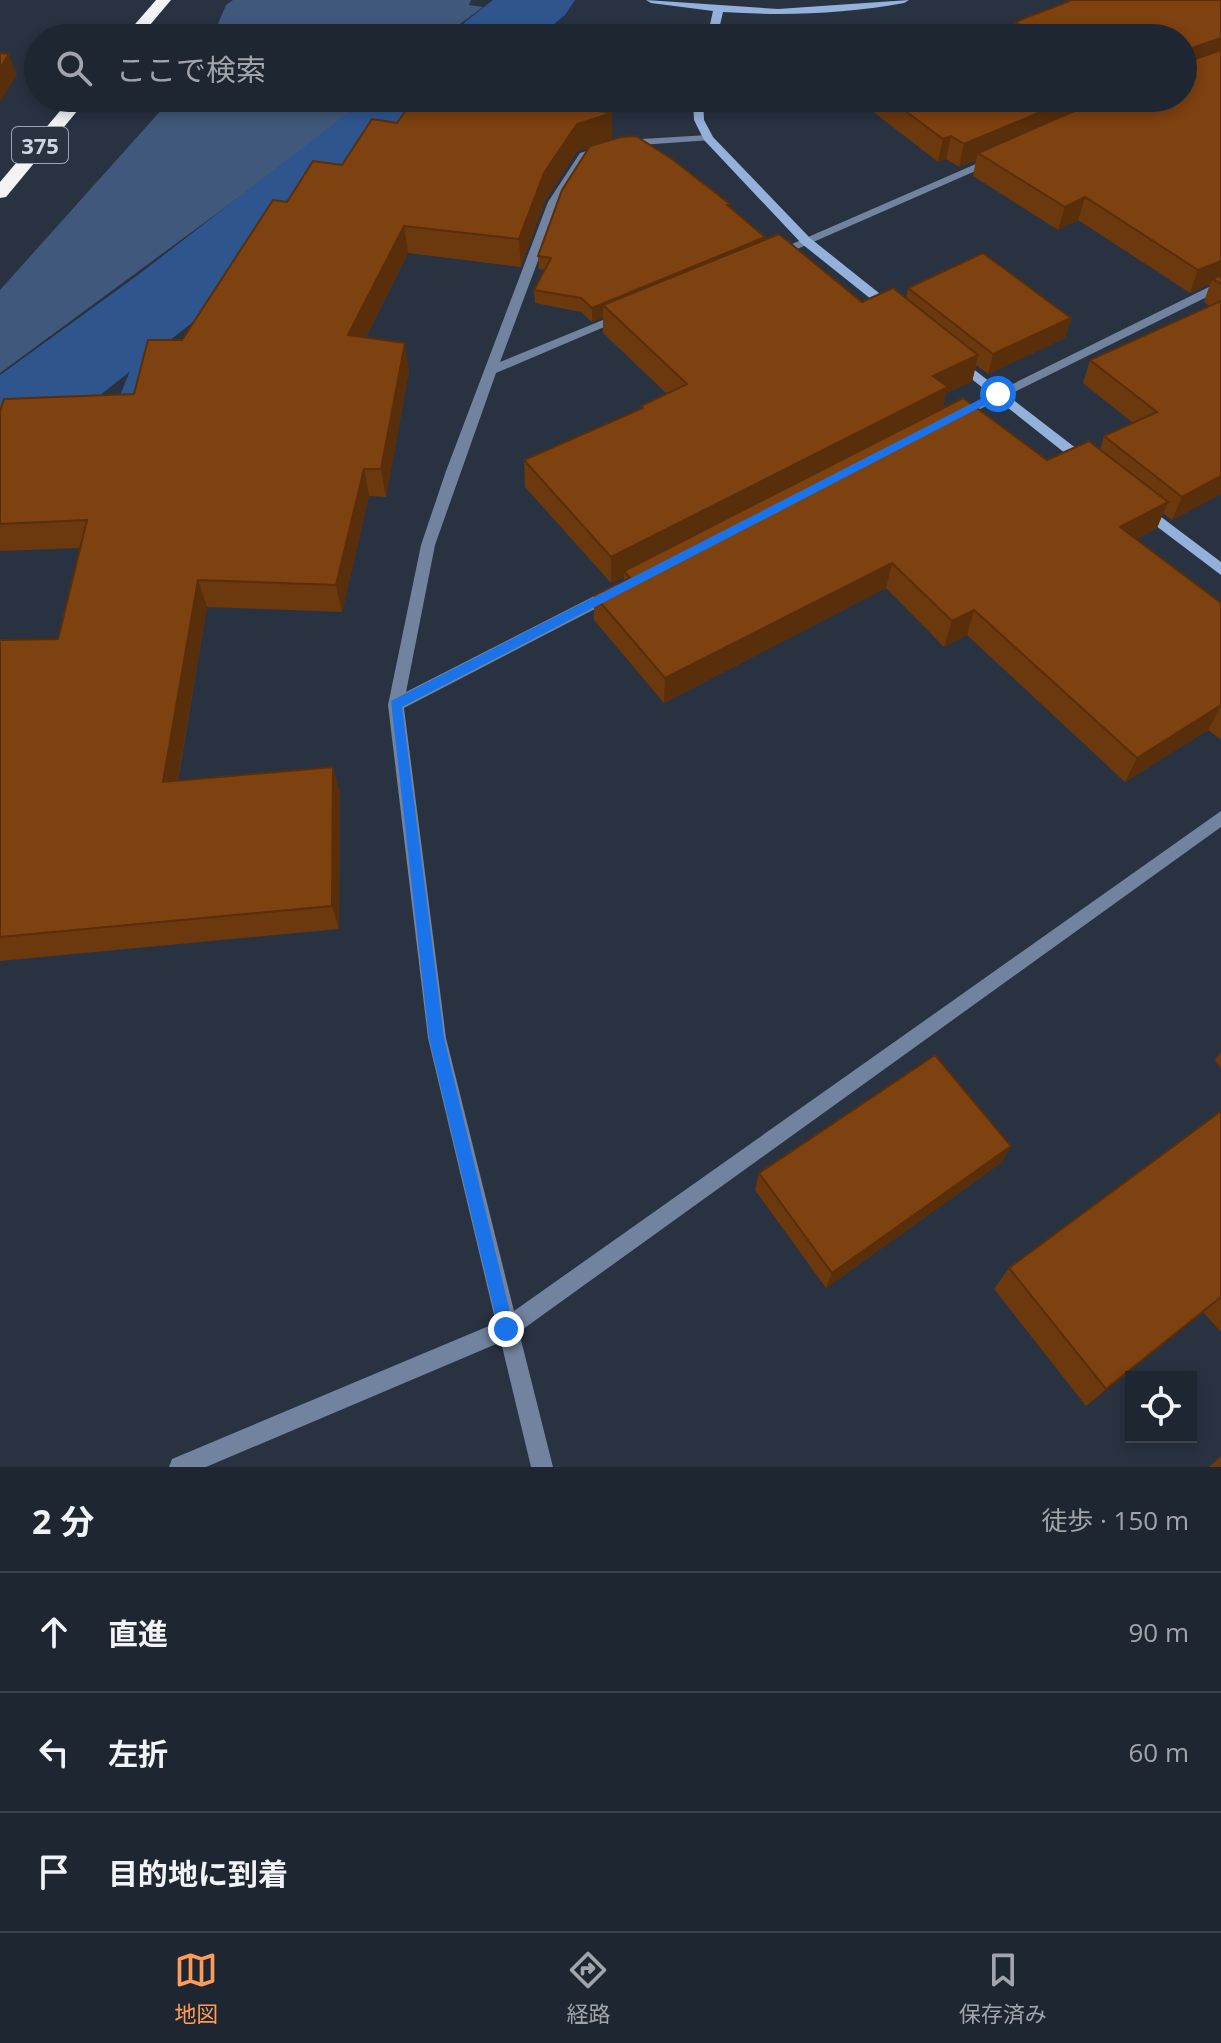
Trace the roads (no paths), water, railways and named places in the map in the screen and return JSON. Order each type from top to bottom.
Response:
[{"type":"highway","points":[[143,24],[164,0]]},
{"type":"highway","name":"375","points":[[0,193],[68,112]]},
{"type":"street","points":[[651,0],[718,11],[797,13],[870,7],[904,0]]},
{"type":"street","points":[[715,24],[718,11]]},
{"type":"street","points":[[699,112],[708,138],[806,241],[902,317]]},
{"type":"street","points":[[542,1467],[437,1038],[396,705],[428,545],[554,202],[584,155],[619,144],[708,138]]},
{"type":"street","points":[[763,259],[1007,154]]},
{"type":"street","points":[[942,423],[1221,285]]},
{"type":"street","points":[[493,370],[635,311]]},
{"type":"street","points":[[950,356],[1097,472]]},
{"type":"street","points":[[1134,501],[1221,570]]},
{"type":"street","points":[[396,705],[634,582]]},
{"type":"street","points":[[180,1467],[506,1329],[1221,818]]},
{"type":"waterway","points":[[509,24],[539,0]]},
{"type":"waterway","points":[[0,423],[170,295],[399,112]]},
{"type":"waterway","points":[[118,419],[170,295]]}]
